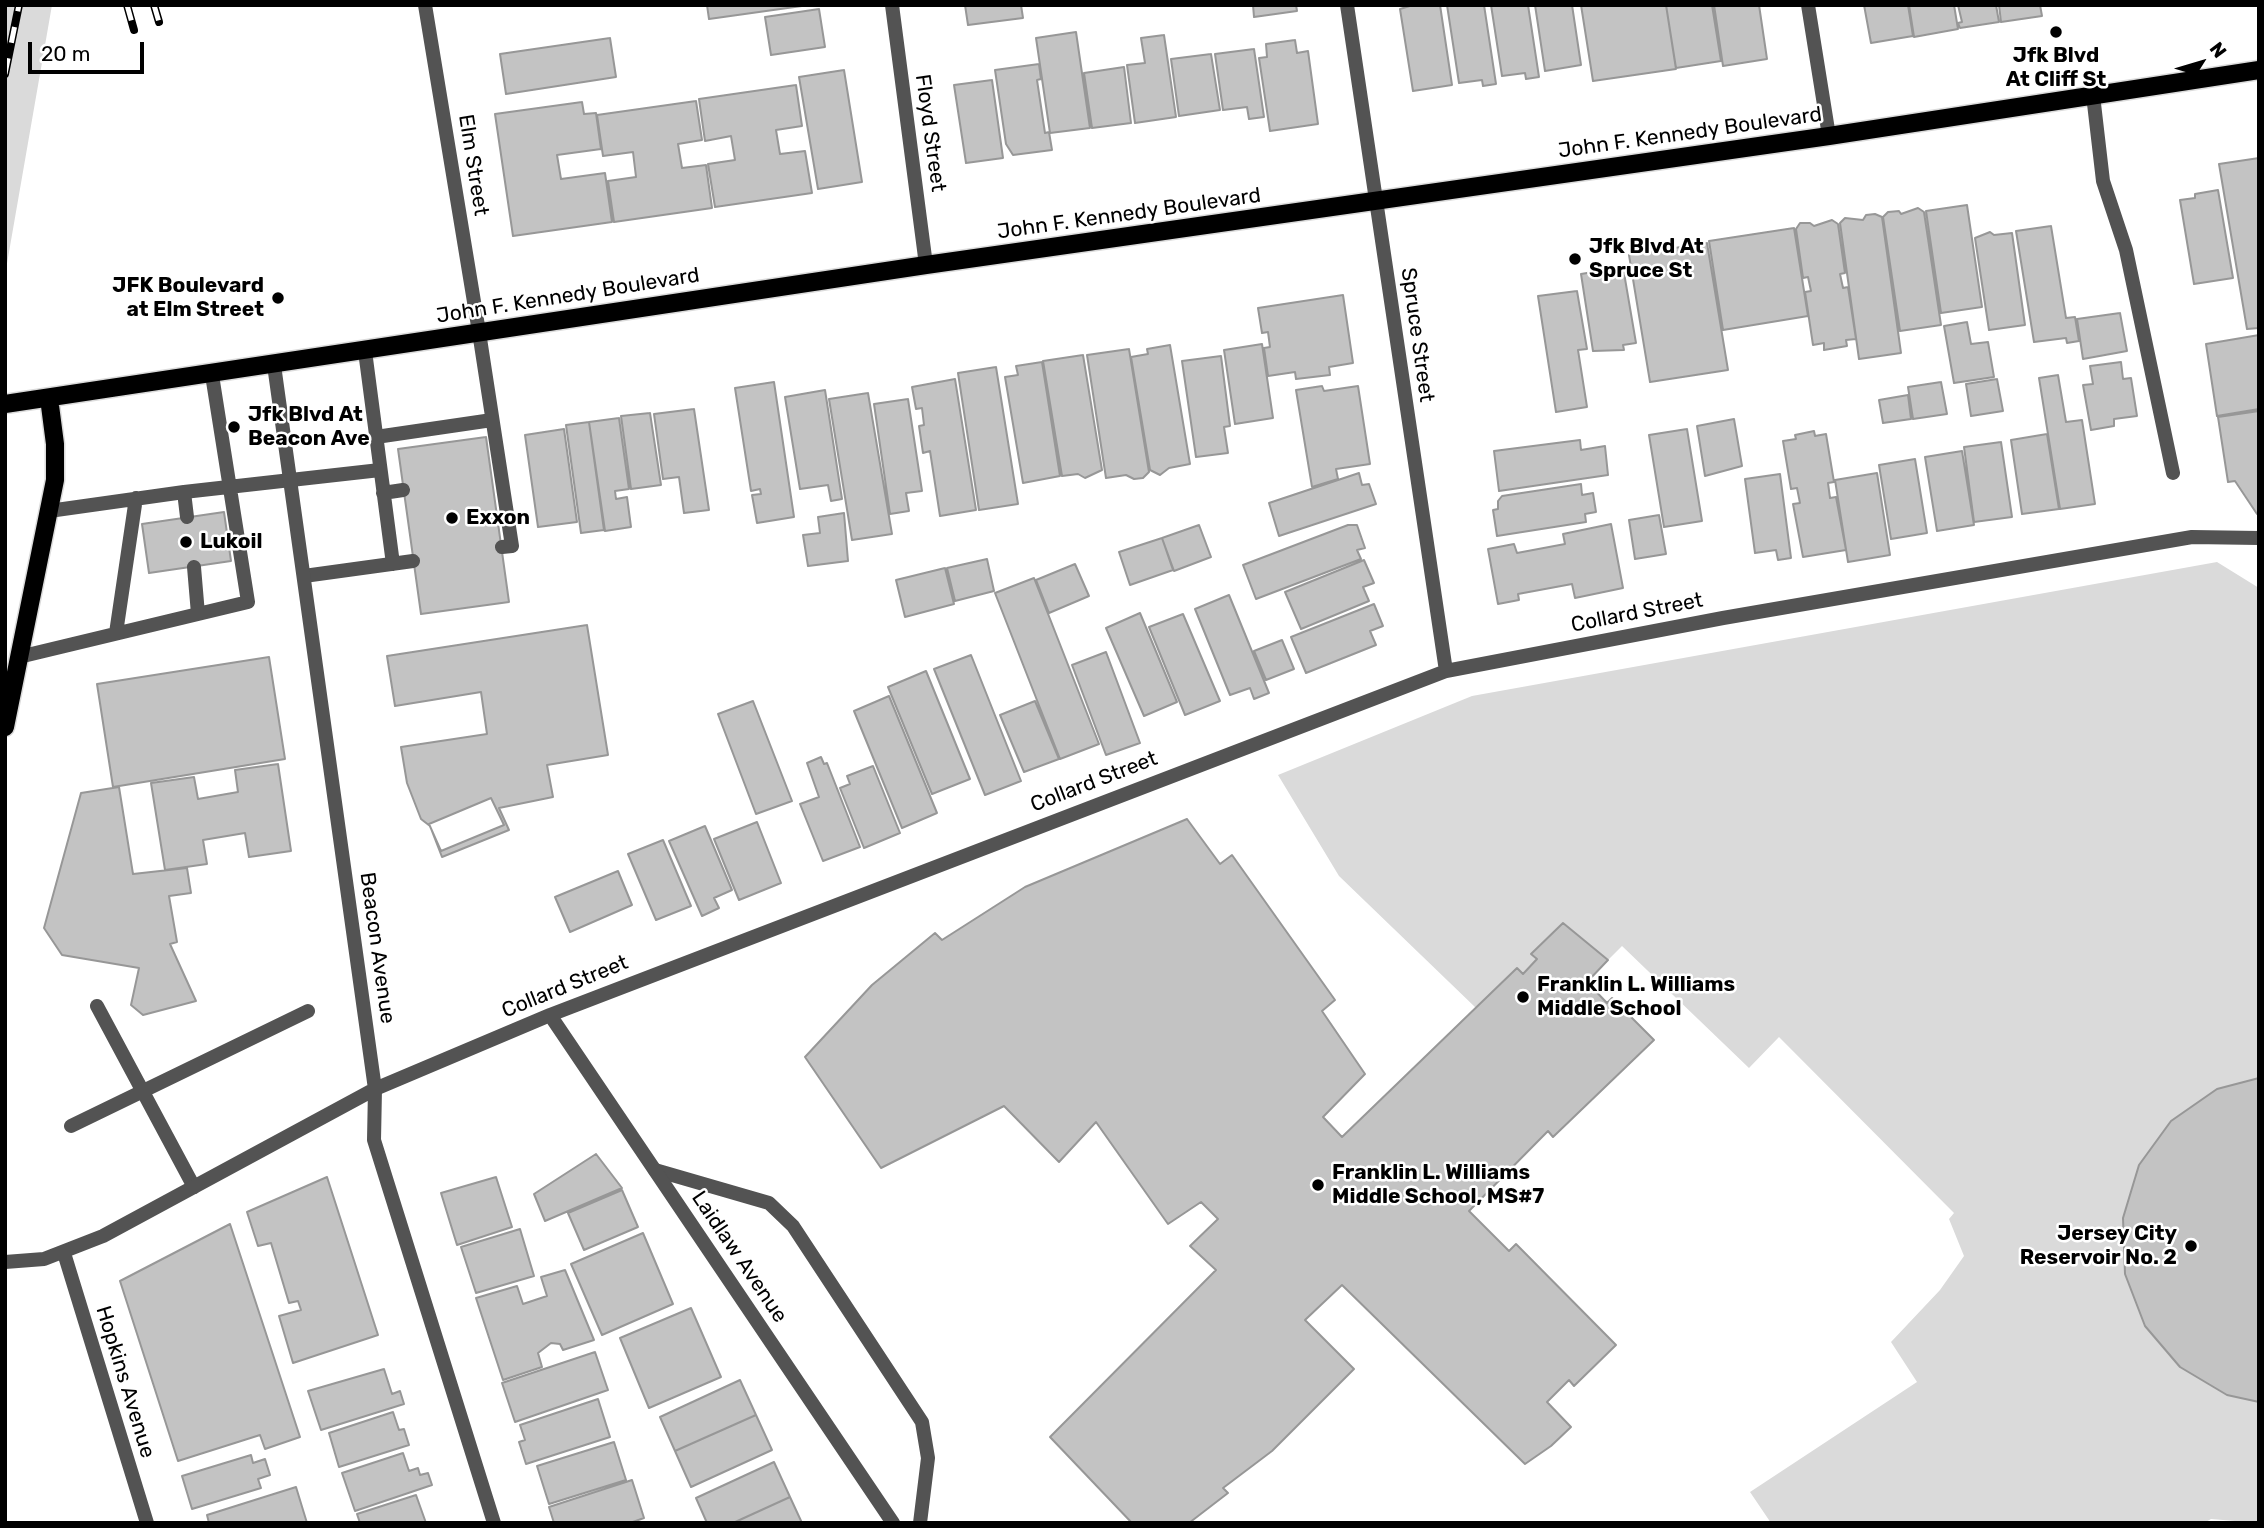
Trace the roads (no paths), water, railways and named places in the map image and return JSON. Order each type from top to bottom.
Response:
[{"type":"main road","name":"John F. Kennedy Boulevard","points":[[5,404],[926,265],[1829,136],[2259,70]]},
{"type":"main road","points":[[5,727],[49,511],[56,463],[49,398]]},
{"type":"street","name":"Elm Street","points":[[425,5],[480,332],[497,477],[512,545],[502,547]]},
{"type":"street","name":"Floyd Street","points":[[892,5],[926,265]]},
{"type":"street","name":"Spruce Street","points":[[1347,5],[1446,671]]},
{"type":"street","points":[[1808,5],[1829,136]]},
{"type":"street","points":[[2093,95],[2103,181],[2126,250],[2173,473]]},
{"type":"street","points":[[365,351],[393,564]]},
{"type":"street","name":"Beacon Avenue","points":[[274,365],[375,1089],[374,1140],[494,1523]]},
{"type":"street","points":[[19,657],[248,602],[212,374]]},
{"type":"street","points":[[376,437],[492,420]]},
{"type":"street","points":[[49,511],[230,486],[380,470]]},
{"type":"street","points":[[383,493],[403,490]]},
{"type":"street","points":[[184,492],[187,517]]},
{"type":"street","points":[[116,633],[136,498]]},
{"type":"street","name":"Collard Street","points":[[5,1262],[64,1253],[194,1187],[375,1089],[550,1015],[1446,671],[1723,618],[2192,537],[2259,538]]},
{"type":"street","points":[[304,576],[413,561]]},
{"type":"street","points":[[194,566],[198,614]]},
{"type":"street","points":[[97,1006],[194,1187]]},
{"type":"street","points":[[71,1126],[307,1011]]},
{"type":"street","name":"Laidlaw Avenue","points":[[550,1015],[893,1523]]},
{"type":"street","points":[[655,1170],[769,1203],[793,1226],[922,1422],[928,1458],[920,1523]]},
{"type":"street","name":"Hopkins Avenue","points":[[64,1253],[147,1523]]},
{"type":"railway","points":[[5,74],[19,5]]},
{"type":"railway","points":[[127,5],[134,30]]},
{"type":"railway","points":[[154,5],[159,22]]},
{"type":"place","name":"Jfk Blvd At Cliff St","points":[[2056,32]]},
{"type":"place","name":"Jfk Blvd At Spruce St","points":[[1575,259]]},
{"type":"place","name":"JFK Boulevard at Elm Street","points":[[278,298]]},
{"type":"place","name":"Jfk Blvd At Beacon Ave","points":[[234,427]]},
{"type":"place","name":"Exxon","points":[[452,518]]},
{"type":"place","name":"Lukoil","points":[[186,542]]},
{"type":"place","name":"Franklin L. Williams Middle School","points":[[1523,997]]},
{"type":"place","name":"Franklin L. Williams Middle School, MS#7","points":[[1318,1185]]},
{"type":"place","name":"Jersey City Reservoir No. 2","points":[[2191,1246]]}]
